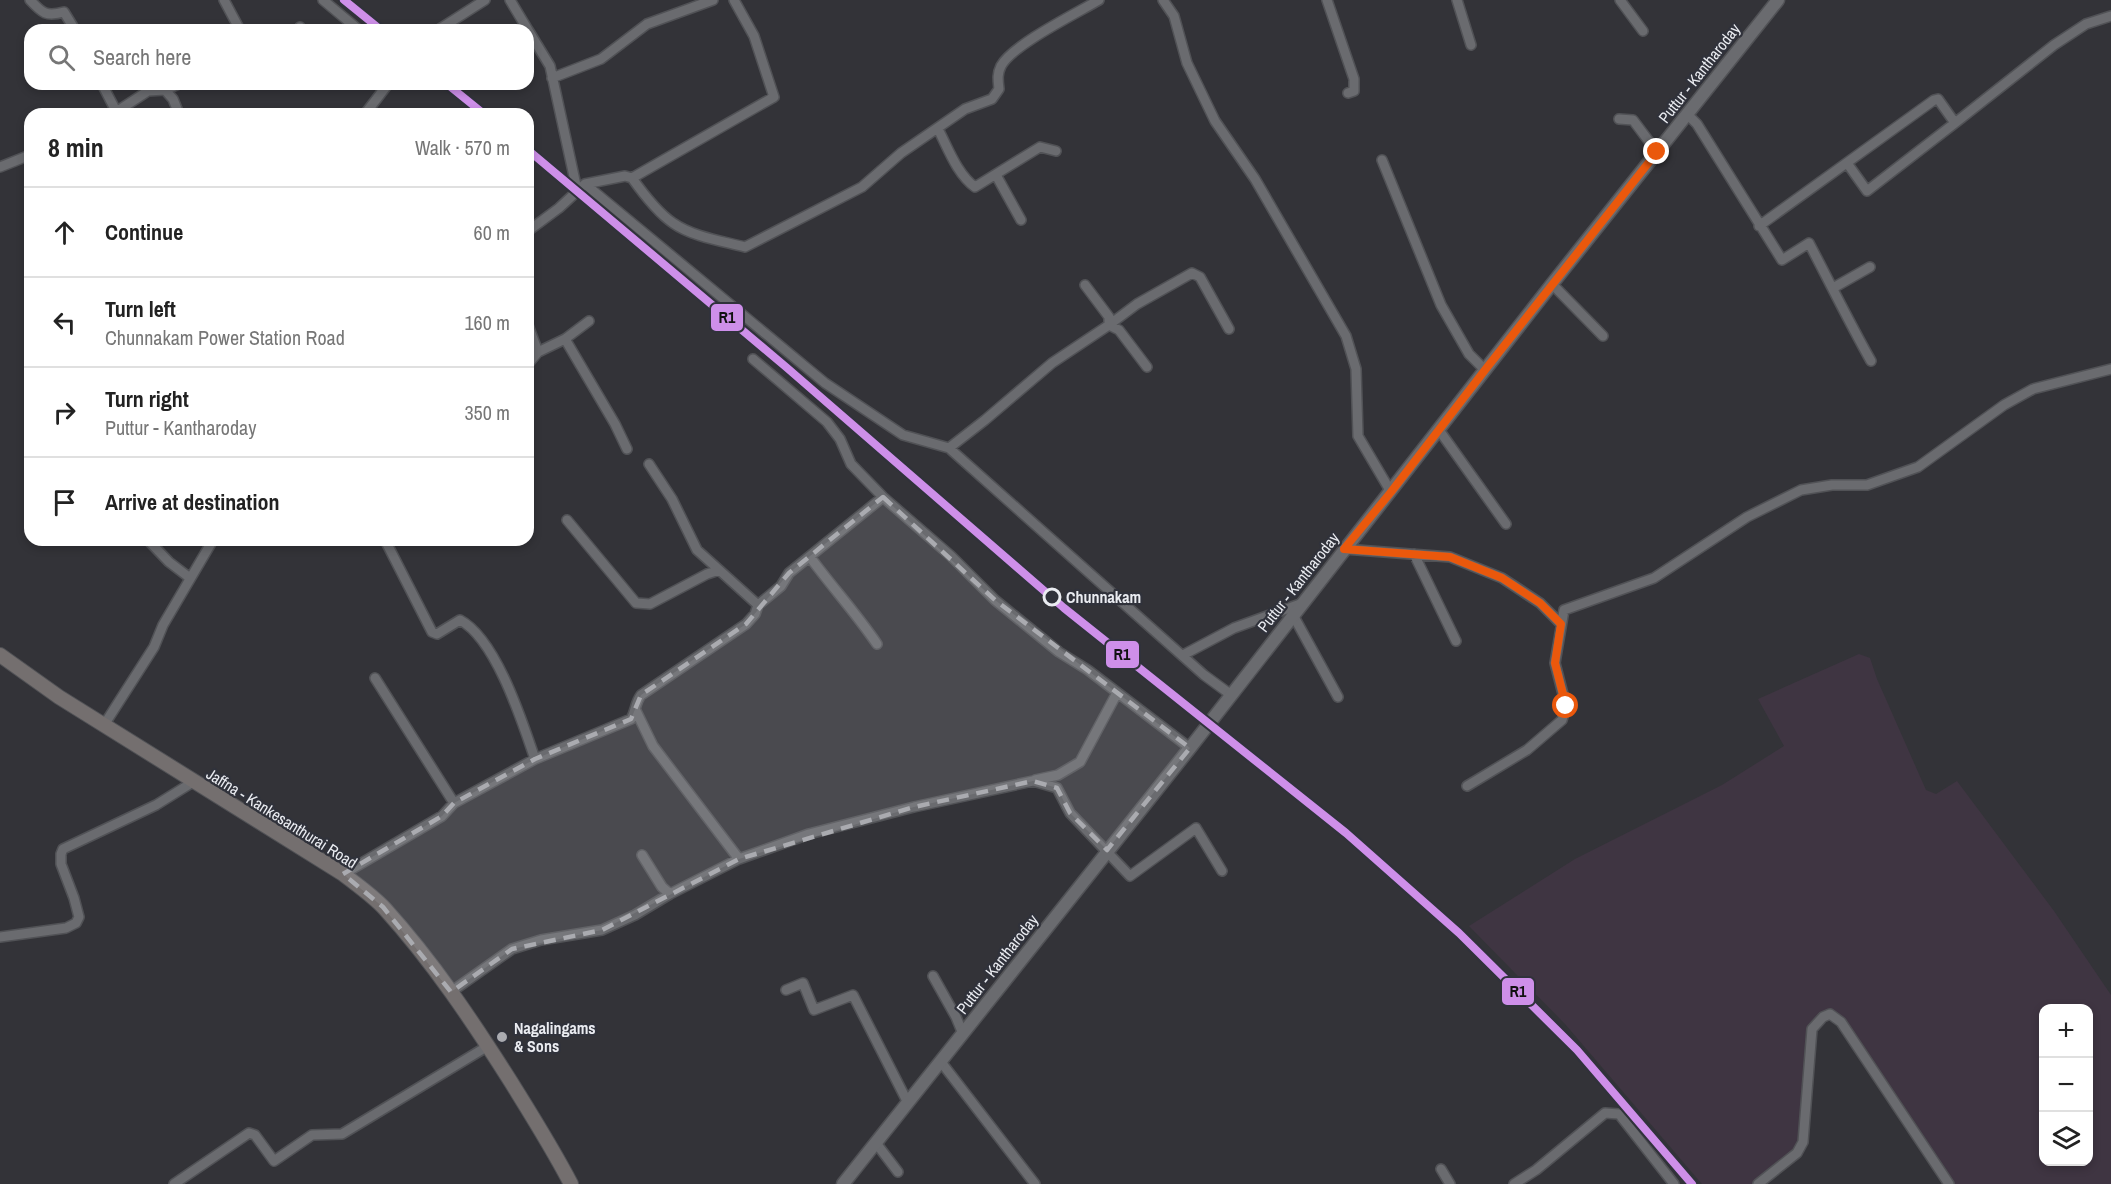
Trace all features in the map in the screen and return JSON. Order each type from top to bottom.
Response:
[{"type":"main road","name":"Puttur - Kantharoday","points":[[845,1183],[1778,0]]},
{"type":"main road","name":"Jaffna - Kankesanthurai Road","points":[[0,655],[59,697],[344,874],[383,907],[451,992],[488,1046],[556,1155],[571,1184]]},
{"type":"street","points":[[30,0],[41,12],[54,15],[64,12],[71,24]]},
{"type":"street","points":[[224,0],[237,24]]},
{"type":"street","points":[[323,0],[352,24]]},
{"type":"street","points":[[447,24],[485,0]]},
{"type":"street","points":[[510,0],[524,24]]},
{"type":"street","points":[[552,78],[601,59],[647,24],[713,0]]},
{"type":"street","points":[[632,178],[774,97],[754,36],[734,0]]},
{"type":"street","points":[[534,227],[559,208],[581,187],[625,176],[632,178],[642,192],[673,223],[694,233],[745,247],[862,188],[901,153],[965,109],[992,99],[999,89],[998,76],[1002,64],[1023,45],[1099,0]]},
{"type":"street","points":[[1163,0],[1174,16],[1187,63],[1215,121],[1255,179],[1346,336],[1356,369],[1358,436],[1391,492]]},
{"type":"street","points":[[1327,0],[1354,79],[1354,91],[1348,93]]},
{"type":"street","points":[[1457,0],[1471,45]]},
{"type":"street","points":[[1620,0],[1643,32]]},
{"type":"street","points":[[1847,163],[1867,191],[2054,45],[2086,24],[2111,16]]},
{"type":"street","points":[[534,40],[550,66],[581,187],[825,383],[903,435],[949,448],[1204,675],[1230,694]]},
{"type":"street","points":[[104,90],[112,108]]},
{"type":"street","points":[[122,108],[148,91],[165,90],[177,108]]},
{"type":"street","points":[[370,108],[383,90]]},
{"type":"street","points":[[1759,226],[1934,100],[1938,99],[1955,123]]},
{"type":"street","points":[[1687,114],[1696,124],[1782,260],[1809,243],[1833,288],[1839,305],[1871,361]]},
{"type":"street","points":[[1619,119],[1633,120],[1657,152]]},
{"type":"street","points":[[938,129],[954,159],[969,182],[975,187],[1041,147],[1056,151]]},
{"type":"street","points":[[0,167],[24,157]]},
{"type":"street","points":[[1382,160],[1441,304],[1469,354],[1485,370]]},
{"type":"street","points":[[996,175],[1021,220]]},
{"type":"street","points":[[1833,288],[1870,267]]},
{"type":"street","points":[[949,448],[1052,363],[1137,304],[1192,273],[1200,277],[1229,329]]},
{"type":"street","points":[[1552,284],[1604,336]]},
{"type":"street","points":[[1085,285],[1109,317],[1109,325]]},
{"type":"street","points":[[534,357],[538,352],[565,339],[589,321]]},
{"type":"street","points":[[1109,325],[1119,330],[1146,367]]},
{"type":"street","points":[[565,339],[615,424],[627,449]]},
{"type":"street","points":[[534,341],[538,352]]},
{"type":"street","points":[[753,359],[827,422],[840,439],[851,464],[883,497],[951,556],[995,600],[1059,652],[1088,670],[1190,747]]},
{"type":"street","points":[[1467,786],[1527,750],[1562,720],[1566,706],[1555,663],[1564,610],[1654,578],[1747,518],[1801,490],[1832,485],[1867,485],[1918,467],[2004,405],[2033,389],[2111,369]]},
{"type":"street","points":[[1438,430],[1506,524]]},
{"type":"street","points":[[649,464],[672,500],[697,550],[758,605]]},
{"type":"street","points":[[739,859],[653,746],[636,711],[636,701],[641,695],[746,624],[755,614],[758,605],[781,586],[789,573],[883,497]]},
{"type":"street","points":[[567,520],[636,603],[650,604],[719,570]]},
{"type":"street","points":[[154,546],[169,562],[190,578]]},
{"type":"street","points":[[104,725],[154,647],[163,625],[209,546]]},
{"type":"street","points":[[388,546],[432,632],[437,633],[460,620],[468,625],[484,644],[509,689],[535,759]]},
{"type":"street","points":[[1344,549],[1450,557],[1502,578],[1540,603],[1561,624]]},
{"type":"street","points":[[1414,554],[1456,641]]},
{"type":"street","points":[[810,557],[840,597],[855,612],[877,644]]},
{"type":"street","points":[[1183,655],[1234,628],[1303,603]]},
{"type":"street","points":[[1293,615],[1338,697]]},
{"type":"street","points":[[375,678],[454,803]]},
{"type":"street","points":[[451,992],[512,949],[541,940],[602,930],[635,915],[670,894],[739,859],[820,832],[914,807],[1058,775],[1080,762],[1117,693]]},
{"type":"street","points":[[344,874],[442,816],[454,803],[535,759],[631,719],[636,711]]},
{"type":"street","points":[[1033,781],[1057,788],[1070,813],[1130,876],[1196,828],[1222,872]]},
{"type":"street","points":[[0,937],[66,928],[76,923],[79,916],[60,858],[63,849],[156,805],[193,782]]},
{"type":"street","points":[[642,855],[662,886],[670,894]]},
{"type":"street","points":[[933,976],[963,1034]]},
{"type":"street","points":[[786,990],[803,983],[814,1010],[853,995],[908,1103]]},
{"type":"street","points":[[1758,1184],[1797,1154],[1803,1142],[1812,1029],[1823,1017],[1830,1014],[1841,1022],[1949,1184]]},
{"type":"street","points":[[174,1184],[249,1133],[255,1135],[274,1161],[312,1135],[342,1134],[488,1046]]},
{"type":"street","points":[[941,1062],[1035,1184]]},
{"type":"street","points":[[1514,1184],[1536,1170],[1605,1113],[1618,1114],[1674,1184]]},
{"type":"street","points":[[876,1143],[898,1172]]},
{"type":"street","points":[[1441,1169],[1450,1184]]},
{"type":"highlighted area","points":[[883,497],[995,600],[1190,748],[1107,850],[1070,813],[1057,788],[1033,781],[914,807],[739,859],[602,930],[512,949],[451,992],[383,907],[343,874],[442,816],[454,803],[535,759],[631,719],[641,695],[746,624],[789,573]]},
{"type":"shaded area","points":[[1859,654],[1870,658],[1926,790],[1936,794],[1957,781],[2054,911],[2111,995],[2111,1184],[1951,1184],[1836,1014],[1810,1028],[1800,1141],[1795,1152],[1755,1184],[1702,1184],[1565,1024],[1469,926],[1575,859],[1722,785],[1784,746],[1758,699]]},
{"type":"transit line","name":"R1","points":[[344,0],[374,24]]},
{"type":"transit line","name":"R1","points":[[454,90],[477,108]]},
{"type":"transit line","name":"R1","points":[[534,155],[786,367],[1064,608],[1346,833],[1459,933],[1577,1050],[1692,1184]]},
{"type":"place","name":"Chunnakam","points":[[1052,597]]},
{"type":"place","name":"Nagalingams & Sons","points":[[502,1037]]},
{"type":"route","points":[[1566,706],[1555,663],[1561,624],[1540,603],[1502,578],[1450,557],[1344,549],[1657,152]]}]
